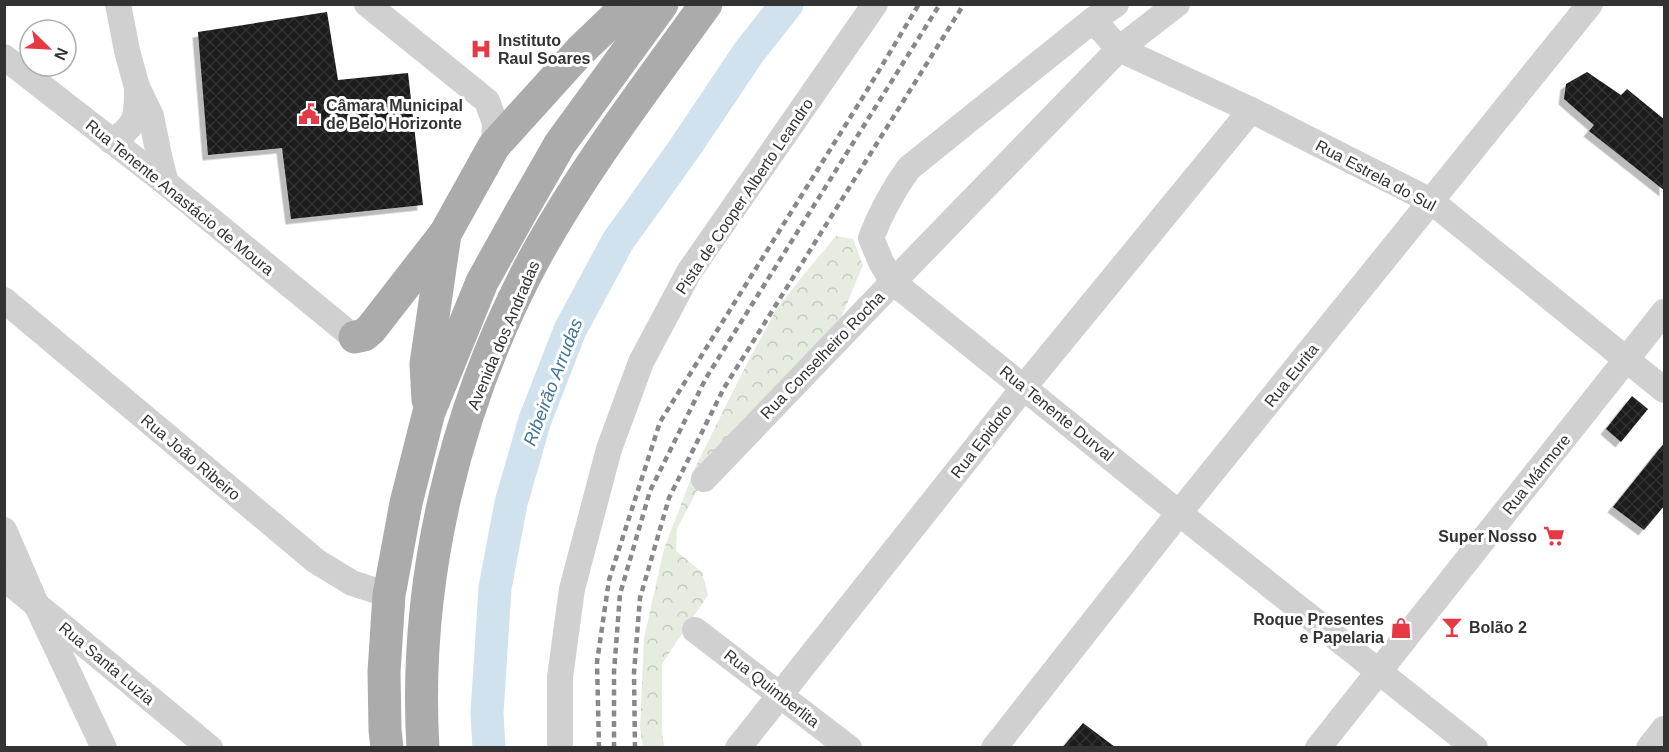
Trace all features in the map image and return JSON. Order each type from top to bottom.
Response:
[{"type":"main road","points":[[355,337],[364,335],[371,329],[445,234],[494,146],[580,51],[629,4]]},
{"type":"main road","points":[[387,747],[384,672],[389,595],[406,503],[429,412],[482,282],[520,212],[560,144],[662,4]]},
{"type":"main road","name":"Avenida dos Andradas","points":[[423,747],[422,675],[426,603],[441,520],[456,454],[473,395],[533,261],[574,192],[630,108],[706,4]]},
{"type":"main road","points":[[429,412],[426,364],[445,234]]},
{"type":"street","points":[[118,4],[127,51],[137,87],[151,116],[166,183]]},
{"type":"street","points":[[367,4],[487,101],[495,123],[494,146]]},
{"type":"street","name":"Pista de Cooper Alberto Leandro","points":[[560,747],[560,677],[572,589],[609,449],[641,362],[689,272],[875,4]]},
{"type":"street","name":"Rua Conselheiro Rocha","points":[[705,479],[893,282],[871,238],[894,189],[909,168],[1116,4]]},
{"type":"street","points":[[893,282],[1119,49],[1177,4]]},
{"type":"street","name":"Rua Eurita","points":[[994,747],[1179,513],[1590,4]]},
{"type":"street","name":"Rua Estrela do Sul","points":[[1093,20],[1119,49],[1251,110],[1431,201],[1665,390]]},
{"type":"street","name":"Rua Tenente Anastácio de Moura","points":[[4,57],[166,183],[355,337]]},
{"type":"street","points":[[111,141],[124,134],[132,123],[137,111],[137,87]]},
{"type":"street","name":"Rua Epidoto","points":[[738,747],[1024,387],[1251,110]]},
{"type":"street","name":"Rua Tenente Durval","points":[[893,282],[1179,513],[1475,747]]},
{"type":"street","name":"Rua João Ribeiro","points":[[4,300],[316,561],[352,583],[389,595]]},
{"type":"street","name":"Rua Mármore","points":[[1318,747],[1665,312]]},
{"type":"street","points":[[4,530],[36,604],[104,747]]},
{"type":"street","name":"Rua Santa Luzia","points":[[4,578],[210,747]]},
{"type":"street","name":"Rua Quimberlita","points":[[695,630],[849,747]]},
{"type":"street","points":[[1649,747],[1665,729]]},
{"type":"green space","points":[[836,236],[853,239],[863,265],[841,318],[715,456],[677,529],[676,551],[702,572],[708,595],[662,664],[664,747],[643,748],[640,728],[644,638],[664,549],[695,468],[776,310]]},
{"type":"building","name":"Câmara Municipal de Belo Horizonte","points":[[327,12],[338,80],[408,73],[423,205],[291,219],[282,148],[208,155],[198,32]]},
{"type":"building","points":[[1587,72],[1621,95],[1627,89],[1665,120],[1665,191],[1589,131],[1594,125],[1564,99],[1566,84]]},
{"type":"building","points":[[1632,396],[1648,409],[1621,442],[1606,429]]},
{"type":"building","points":[[1665,442],[1665,505],[1644,530],[1613,507]]},
{"type":"building","points":[[1083,723],[1115,747],[1063,747]]},
{"type":"waterway","name":"Ribeirão Arrudas","points":[[489,748],[487,713],[495,588],[511,503],[535,420],[570,330],[618,241],[684,149],[749,52],[787,4]]},
{"type":"railway","points":[[599,748],[597,662],[609,580],[660,422],[919,4]]},
{"type":"railway","points":[[614,748],[614,672],[620,594],[650,491],[706,378],[940,4]]},
{"type":"railway","points":[[635,748],[634,673],[640,598],[669,498],[724,388],[964,4]]},
{"type":"place","name":"Instituto Raul Soares","points":[[481,49]]},
{"type":"place","name":"Câmara Municipal de Belo Horizonte","points":[[309,114]]},
{"type":"place","name":"Super Nosso","points":[[1554,536]]},
{"type":"place","name":"Bolão 2","points":[[1452,627]]},
{"type":"place","name":"Roque Presentes e Papelaria","points":[[1401,628]]}]
